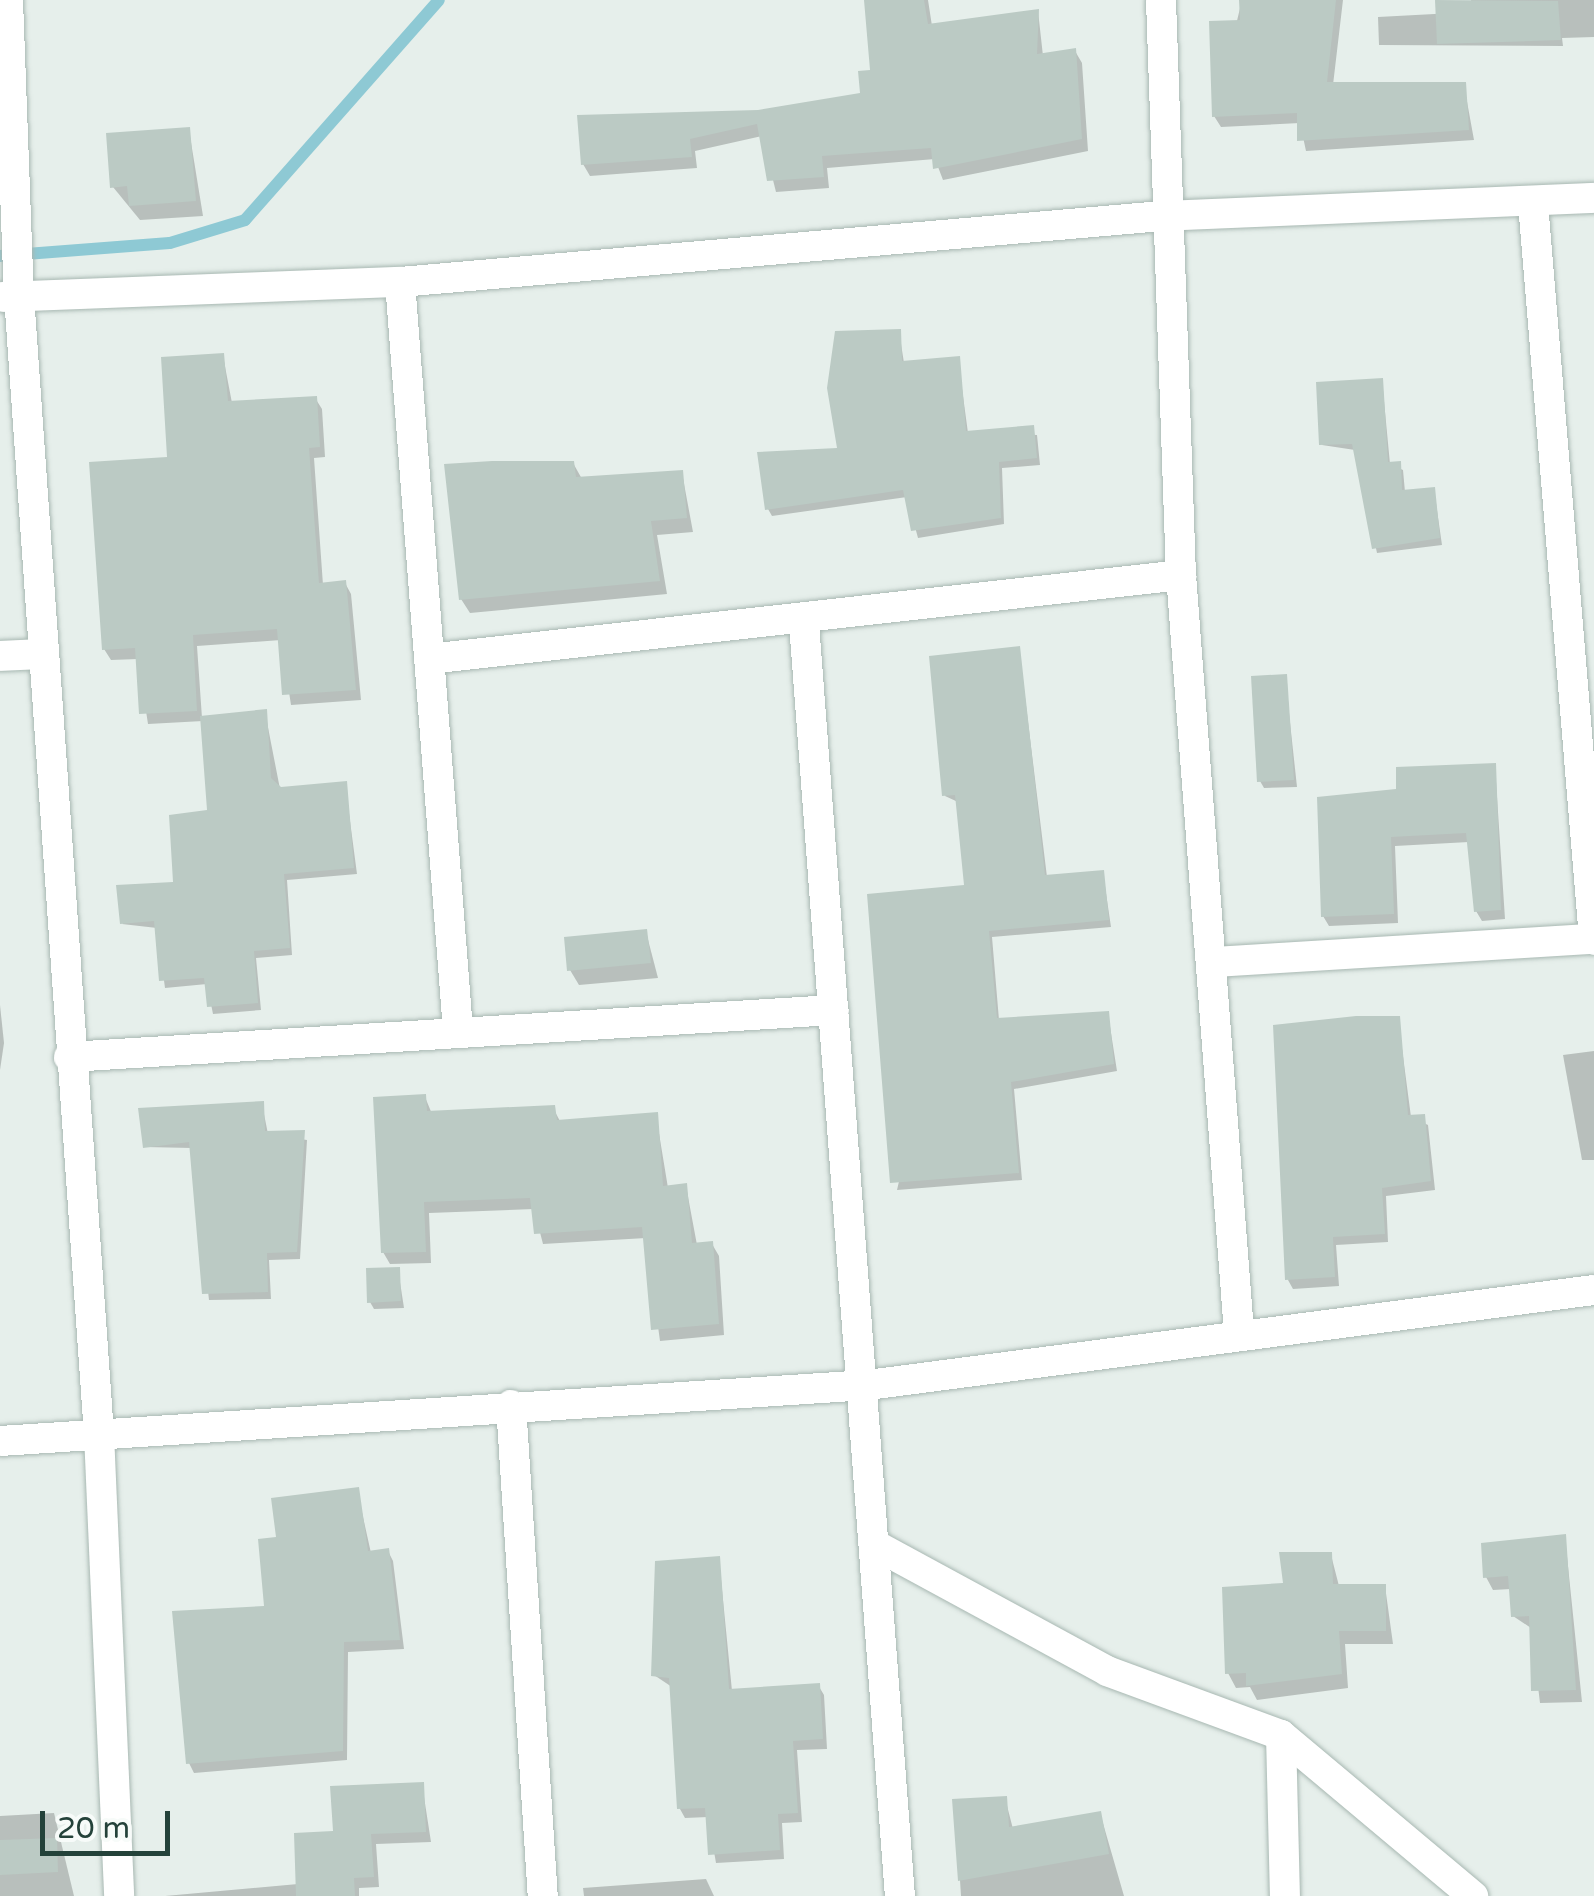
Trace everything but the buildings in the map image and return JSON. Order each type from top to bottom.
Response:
[{"type":"street","points":[[8,0],[10,297],[43,654],[99,1434],[119,1896]]},
{"type":"street","points":[[1160,0],[1162,216],[1181,575],[1239,1333]]},
{"type":"street","points":[[10,297],[400,282],[1162,216],[1594,198]]},
{"type":"street","points":[[1213,962],[1594,939],[1585,709],[1534,203]]},
{"type":"street","points":[[400,282],[458,1030]]},
{"type":"street","points":[[429,659],[804,623],[1181,575]]},
{"type":"street","points":[[804,623],[868,1385],[900,1896]]},
{"type":"street","points":[[0,656],[43,654]]},
{"type":"street","points":[[69,1057],[458,1030],[834,1010]]},
{"type":"street","points":[[0,1442],[419,1420],[511,1405],[868,1385],[1239,1333],[1594,1290]]},
{"type":"street","points":[[511,1405],[543,1896]]},
{"type":"street","points":[[877,1546],[1107,1671],[1281,1736],[1473,1896]]},
{"type":"street","points":[[1281,1736],[1285,1896]]},
{"type":"waterway","points":[[0,256],[170,243],[245,220],[439,0]]}]
